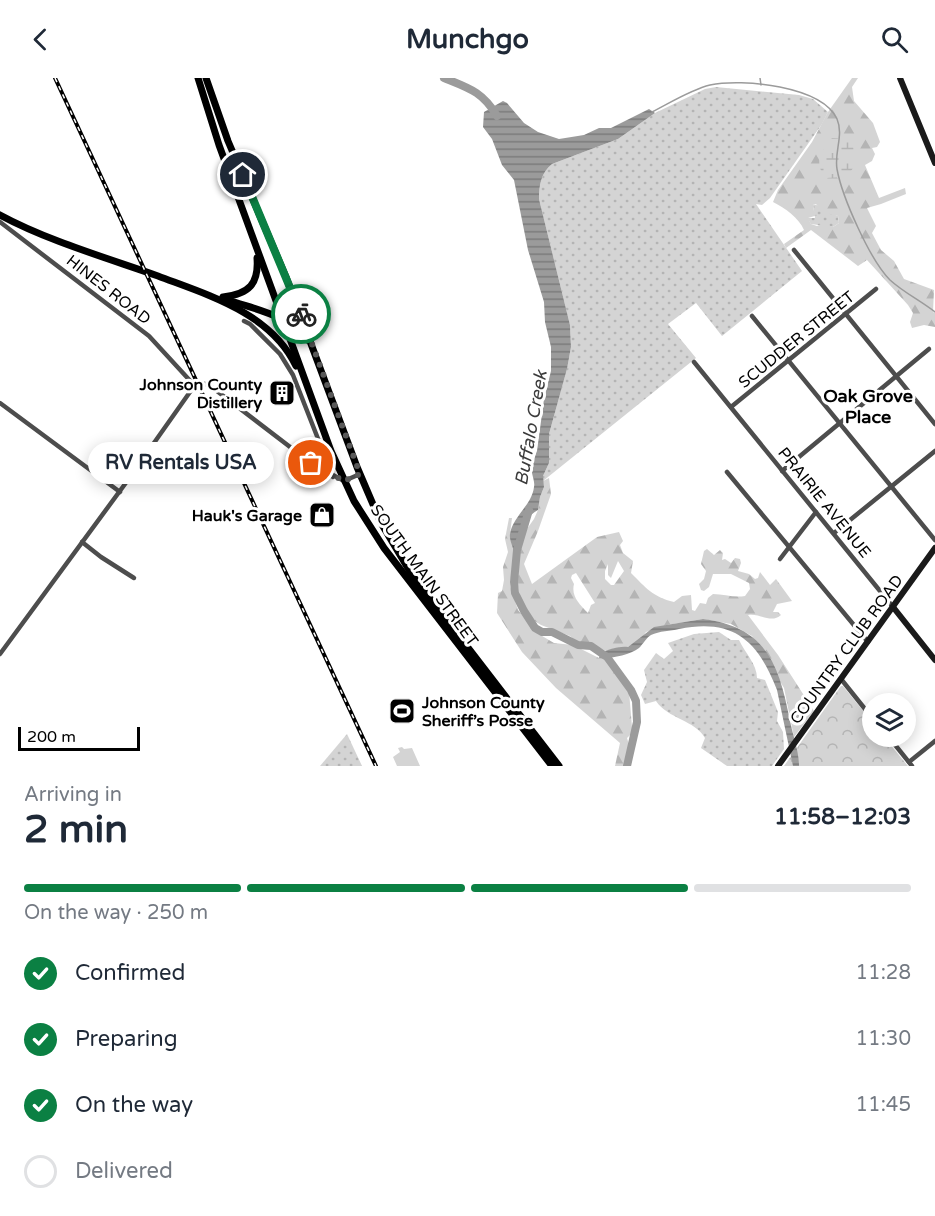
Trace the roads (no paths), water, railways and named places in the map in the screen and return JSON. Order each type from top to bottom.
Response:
[{"type":"main road","name":"SOUTH MAIN STREET","points":[[198,78],[219,145],[344,481],[371,529],[559,766]]},
{"type":"main road","name":"SOUTH MAIN STREET","points":[[206,78],[228,141],[286,277],[360,474],[381,523],[412,575],[552,766]]},
{"type":"main road","points":[[900,78],[935,163]]},
{"type":"main road","points":[[1,221],[282,318],[300,330],[313,347]]},
{"type":"main road","points":[[220,298],[239,295],[250,287],[257,272],[256,246]]},
{"type":"main road","points":[[188,287],[251,316],[280,342],[305,381]]},
{"type":"main road","name":"COUNTRY CLUB ROAD","points":[[778,766],[935,548]]},
{"type":"main road","name":"PRAIRIE AVENUE","points":[[893,607],[935,660]]},
{"type":"street","name":"HINES ROAD","points":[[1,221],[149,336],[194,385]]},
{"type":"street","points":[[794,250],[935,424]]},
{"type":"street","name":"SCUDDER STREET","points":[[731,408],[876,289]]},
{"type":"street","points":[[752,316],[935,540]]},
{"type":"street","points":[[244,321],[250,324],[280,354],[293,375],[333,477]]},
{"type":"street","points":[[782,471],[929,350]]},
{"type":"street","name":"PRAIRIE AVENUE","points":[[694,362],[893,607]]},
{"type":"street","points":[[0,654],[120,492],[197,382],[204,382],[333,477],[344,481],[360,474]]},
{"type":"street","points":[[0,403],[120,492]]},
{"type":"street","points":[[834,534],[935,452]]},
{"type":"street","points":[[727,472],[868,642]]},
{"type":"street","points":[[780,559],[816,512]]},
{"type":"street","points":[[82,542],[100,557],[134,578]]},
{"type":"street","points":[[841,679],[862,705]]},
{"type":"street","points":[[897,747],[910,764],[935,741]]},
{"type":"waterway","name":"Buffalo Creek","points":[[444,78],[481,96],[497,116]]},
{"type":"waterway","points":[[760,78],[761,85]]},
{"type":"waterway","points":[[652,112],[695,90],[724,83],[780,87],[799,92],[829,108],[839,125],[836,163],[840,181],[866,243],[882,271],[890,280],[935,312]]},
{"type":"waterway","name":"Buffalo Creek","points":[[529,510],[517,550],[515,593],[535,628],[542,632],[552,632],[578,645],[591,646],[607,657],[631,690],[636,701],[637,722],[627,766]]},
{"type":"railway","points":[[55,78],[376,766]]},
{"type":"place","name":"Johnson County Distillery","points":[[282,393]]},
{"type":"place","name":"RV Rentals USA","points":[[311,463]]},
{"type":"place","name":"Hauk's Garage","points":[[322,515]]},
{"type":"place","name":"Johnson County Sheriff’s Posse","points":[[402,711]]},
{"type":"district","name":"Oak Grove Place","points":[[868,406]]}]
